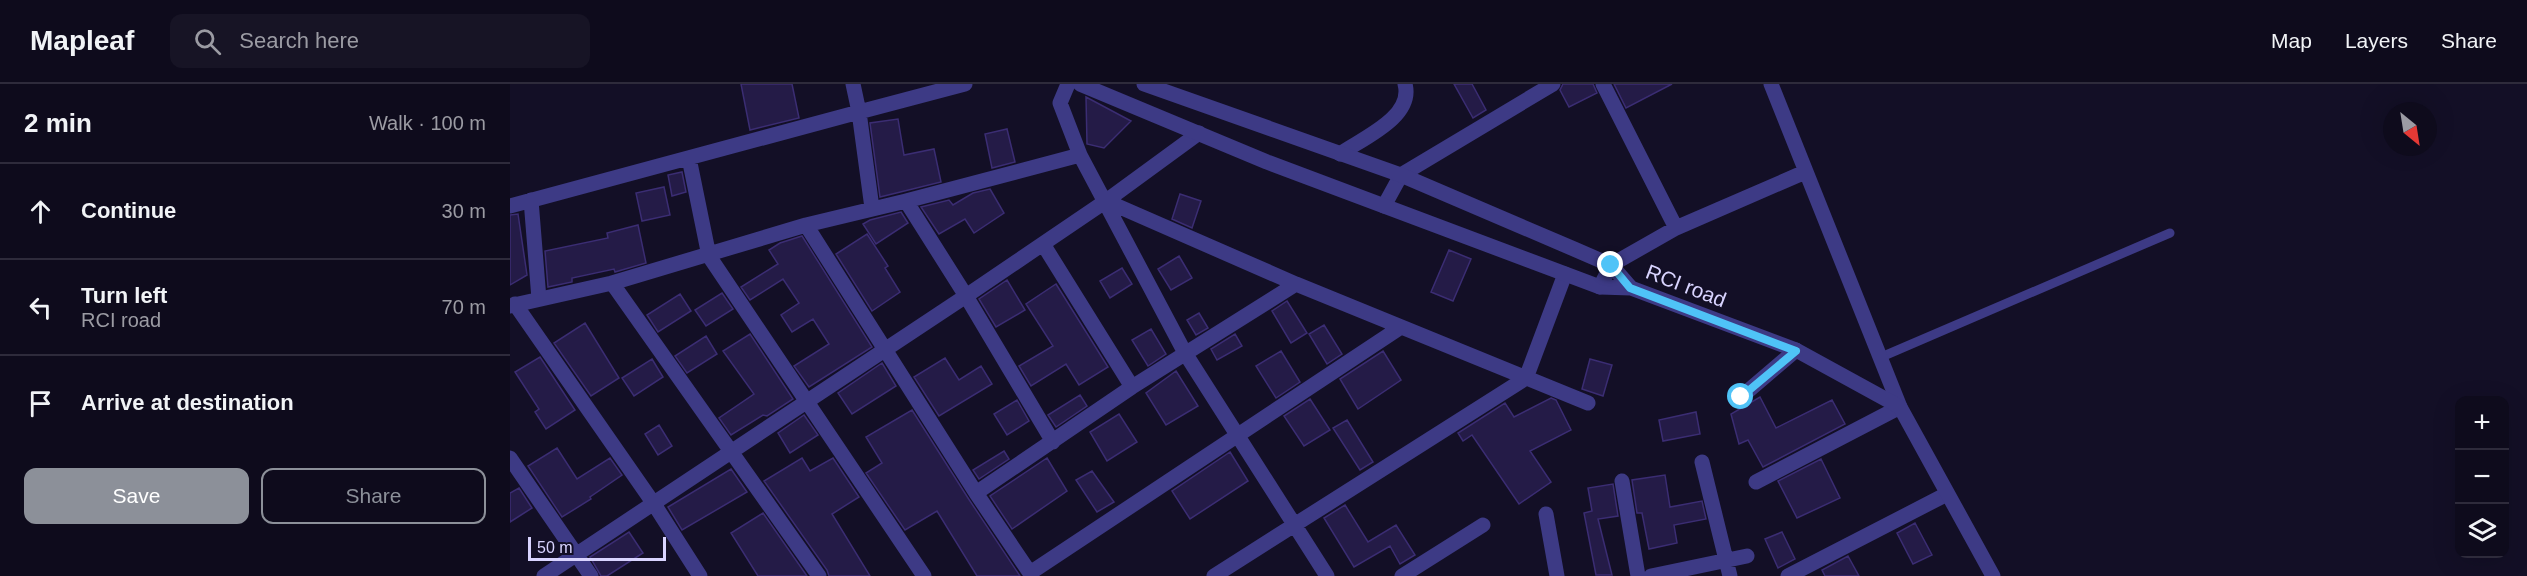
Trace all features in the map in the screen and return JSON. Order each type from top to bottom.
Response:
[{"type":"street","points":[[854,84],[872,208]]},
{"type":"street","points":[[510,206],[965,84]]},
{"type":"street","points":[[1068,84],[1060,103],[1080,155],[1185,353],[1327,576]]},
{"type":"street","points":[[1080,84],[1384,206],[1600,288],[1630,288]]},
{"type":"street","name":"RCI road","points":[[1144,84],[1401,176],[1611,265],[1630,288],[1796,351],[1900,407]]},
{"type":"street","points":[[1340,154],[1396,117],[1405,106],[1408,96],[1405,84]]},
{"type":"street","points":[[1384,206],[1401,176],[1553,84]]},
{"type":"street","points":[[1603,84],[1676,228]]},
{"type":"street","points":[[1771,84],[1900,407],[1993,576]]},
{"type":"street","points":[[544,576],[966,297],[1106,201],[1199,133]]},
{"type":"street","points":[[700,576],[654,504],[512,305],[612,283],[709,256],[806,225],[1080,155]]},
{"type":"street","points":[[689,158],[709,256],[924,576]]},
{"type":"street","points":[[1600,288],[1611,265],[1676,228],[1805,172]]},
{"type":"street","points":[[531,200],[539,299]]},
{"type":"street","points":[[906,201],[1053,442]]},
{"type":"street","points":[[1106,201],[1296,284],[1588,403]]},
{"type":"street","points":[[806,225],[976,493],[1031,575],[1401,327]]},
{"type":"street","points":[[1043,244],[1132,387]]},
{"type":"street","points":[[1215,576],[1526,378],[1565,274]]},
{"type":"street","points":[[612,283],[729,452],[819,576]]},
{"type":"street","points":[[976,493],[1132,387],[1296,284]]},
{"type":"street","points":[[1741,397],[1796,351]]},
{"type":"street","points":[[1756,482],[1900,407]]},
{"type":"street","points":[[510,458],[591,576]]},
{"type":"street","points":[[1702,462],[1730,576]]},
{"type":"street","points":[[1622,481],[1638,576]]},
{"type":"street","points":[[1788,576],[1947,494]]},
{"type":"street","points":[[1546,514],[1557,576]]},
{"type":"street","points":[[1402,576],[1483,525]]},
{"type":"street","points":[[1652,576],[1747,556]]},
{"type":"lane","points":[[1879,358],[2170,233]]},
{"type":"building","points":[[741,84],[792,84],[799,118],[750,130]]},
{"type":"building","points":[[1454,84],[1472,84],[1486,110],[1473,118]]},
{"type":"building","points":[[1563,84],[1593,84],[1597,93],[1569,107],[1560,90]]},
{"type":"building","points":[[1614,84],[1672,84],[1626,108]]},
{"type":"building","points":[[1086,97],[1131,121],[1104,148],[1087,144]]},
{"type":"building","points":[[898,119],[904,155],[934,149],[941,182],[880,197],[870,123]]},
{"type":"building","points":[[1007,129],[1015,162],[992,168],[985,134]]},
{"type":"building","points":[[682,172],[686,192],[672,196],[668,175]]},
{"type":"building","points":[[664,187],[670,215],[642,221],[636,193]]},
{"type":"building","points":[[990,189],[1004,213],[974,233],[965,219],[939,234],[921,207],[949,200],[953,205],[973,193]]},
{"type":"building","points":[[1180,194],[1201,201],[1192,228],[1172,219]]},
{"type":"building","points":[[901,212],[908,223],[876,244],[863,224]]},
{"type":"building","points":[[518,214],[527,275],[510,285],[510,215]]},
{"type":"building","points":[[638,225],[646,263],[615,272],[614,269],[572,278],[572,282],[548,287],[545,251],[608,238],[607,233]]},
{"type":"building","points":[[867,234],[888,266],[885,268],[900,292],[872,311],[836,254]]},
{"type":"building","points":[[802,236],[872,347],[809,387],[794,366],[829,344],[813,319],[792,332],[781,315],[799,303],[783,279],[750,300],[741,287],[778,264],[769,250],[780,243]]},
{"type":"building","points":[[1449,250],[1471,259],[1453,301],[1431,292]]},
{"type":"building","points":[[1179,256],[1192,278],[1171,290],[1158,269]]},
{"type":"building","points":[[1122,268],[1132,284],[1110,298],[1100,281]]},
{"type":"building","points":[[1007,280],[1025,310],[996,327],[979,299]]},
{"type":"building","points":[[1056,284],[1108,367],[1079,385],[1066,364],[1031,386],[1019,366],[1053,346],[1026,304]]},
{"type":"building","points":[[722,293],[733,309],[706,326],[695,310]]},
{"type":"building","points":[[680,294],[691,311],[658,332],[647,315]]},
{"type":"building","points":[[1287,301],[1307,333],[1291,343],[1272,311]]},
{"type":"building","points":[[1199,313],[1208,328],[1196,335],[1187,320]]},
{"type":"building","points":[[585,323],[619,378],[591,396],[554,343]]},
{"type":"building","points":[[1324,325],[1342,354],[1327,364],[1309,334]]},
{"type":"building","points":[[1151,329],[1166,354],[1148,366],[1132,340]]},
{"type":"building","points":[[750,334],[793,399],[731,435],[719,418],[754,394],[723,351]]},
{"type":"building","points":[[1235,334],[1242,346],[1217,360],[1211,349]]},
{"type":"building","points":[[706,336],[717,354],[687,373],[675,356]]},
{"type":"building","points":[[1281,351],[1300,382],[1276,398],[1256,366]]},
{"type":"building","points":[[1383,351],[1401,380],[1358,409],[1340,379]]},
{"type":"building","points":[[540,357],[575,410],[546,429],[535,412],[539,409],[515,372]]},
{"type":"building","points":[[945,358],[959,380],[981,366],[992,384],[939,416],[914,377]]},
{"type":"building","points":[[652,359],[663,377],[634,396],[622,378]]},
{"type":"building","points":[[1590,359],[1612,365],[1603,396],[1582,389]]},
{"type":"building","points":[[882,363],[896,386],[852,414],[838,393]]},
{"type":"building","points":[[1176,371],[1198,406],[1166,425],[1146,393]]},
{"type":"building","points":[[1080,395],[1087,406],[1056,427],[1048,415]]},
{"type":"building","points":[[1760,397],[1776,428],[1832,400],[1845,424],[1763,467],[1748,440],[1739,444],[1731,414]]},
{"type":"building","points":[[1551,398],[1556,400],[1571,430],[1530,451],[1551,482],[1519,504],[1472,435],[1463,441],[1458,433],[1505,403],[1514,417]]},
{"type":"building","points":[[1310,399],[1330,430],[1304,446],[1284,416]]},
{"type":"building","points":[[1017,400],[1029,421],[1007,435],[994,414]]},
{"type":"building","points":[[912,410],[1020,576],[977,576],[937,511],[905,530],[866,473],[882,463],[866,437]]},
{"type":"building","points":[[1696,412],[1700,434],[1663,441],[1659,420]]},
{"type":"building","points":[[1119,414],[1137,442],[1107,461],[1090,432]]},
{"type":"building","points":[[804,415],[818,435],[790,453],[778,433]]},
{"type":"building","points":[[1347,420],[1373,462],[1360,470],[1333,428]]},
{"type":"building","points":[[659,425],[672,446],[658,455],[645,434]]},
{"type":"building","points":[[557,448],[577,479],[610,458],[622,475],[590,497],[591,499],[562,517],[528,466]]},
{"type":"building","points":[[1004,451],[1009,459],[979,479],[973,470]]},
{"type":"building","points":[[1230,452],[1248,481],[1190,519],[1172,491]]},
{"type":"building","points":[[802,458],[810,471],[833,458],[859,497],[832,514],[870,576],[829,576],[764,481]]},
{"type":"building","points":[[1047,458],[1067,491],[1012,529],[990,496]]},
{"type":"building","points":[[1821,459],[1840,498],[1797,518],[1778,481]]},
{"type":"building","points":[[731,469],[747,492],[682,530],[668,507]]},
{"type":"building","points":[[1092,471],[1114,502],[1097,512],[1076,480]]},
{"type":"building","points":[[1665,475],[1670,507],[1702,501],[1706,519],[1674,525],[1677,543],[1649,549],[1642,513],[1637,513],[1632,480]]},
{"type":"building","points":[[1613,484],[1618,516],[1598,519],[1612,575],[1596,575],[1584,513],[1592,511],[1588,488]]},
{"type":"building","points":[[519,488],[532,508],[510,522],[510,493]]},
{"type":"building","points":[[1345,505],[1368,542],[1396,525],[1415,555],[1400,564],[1390,546],[1354,567],[1324,518]]},
{"type":"building","points":[[763,513],[807,576],[758,576],[731,533]]},
{"type":"building","points":[[1915,523],[1932,555],[1913,564],[1897,533]]},
{"type":"building","points":[[629,532],[643,553],[607,576],[601,576],[590,557]]},
{"type":"building","points":[[1782,532],[1795,559],[1778,568],[1765,539]]},
{"type":"building","points":[[1848,556],[1859,576],[1825,576],[1822,570]]},
{"type":"route","points":[[1611,265],[1630,288],[1796,351],[1741,397]]}]
